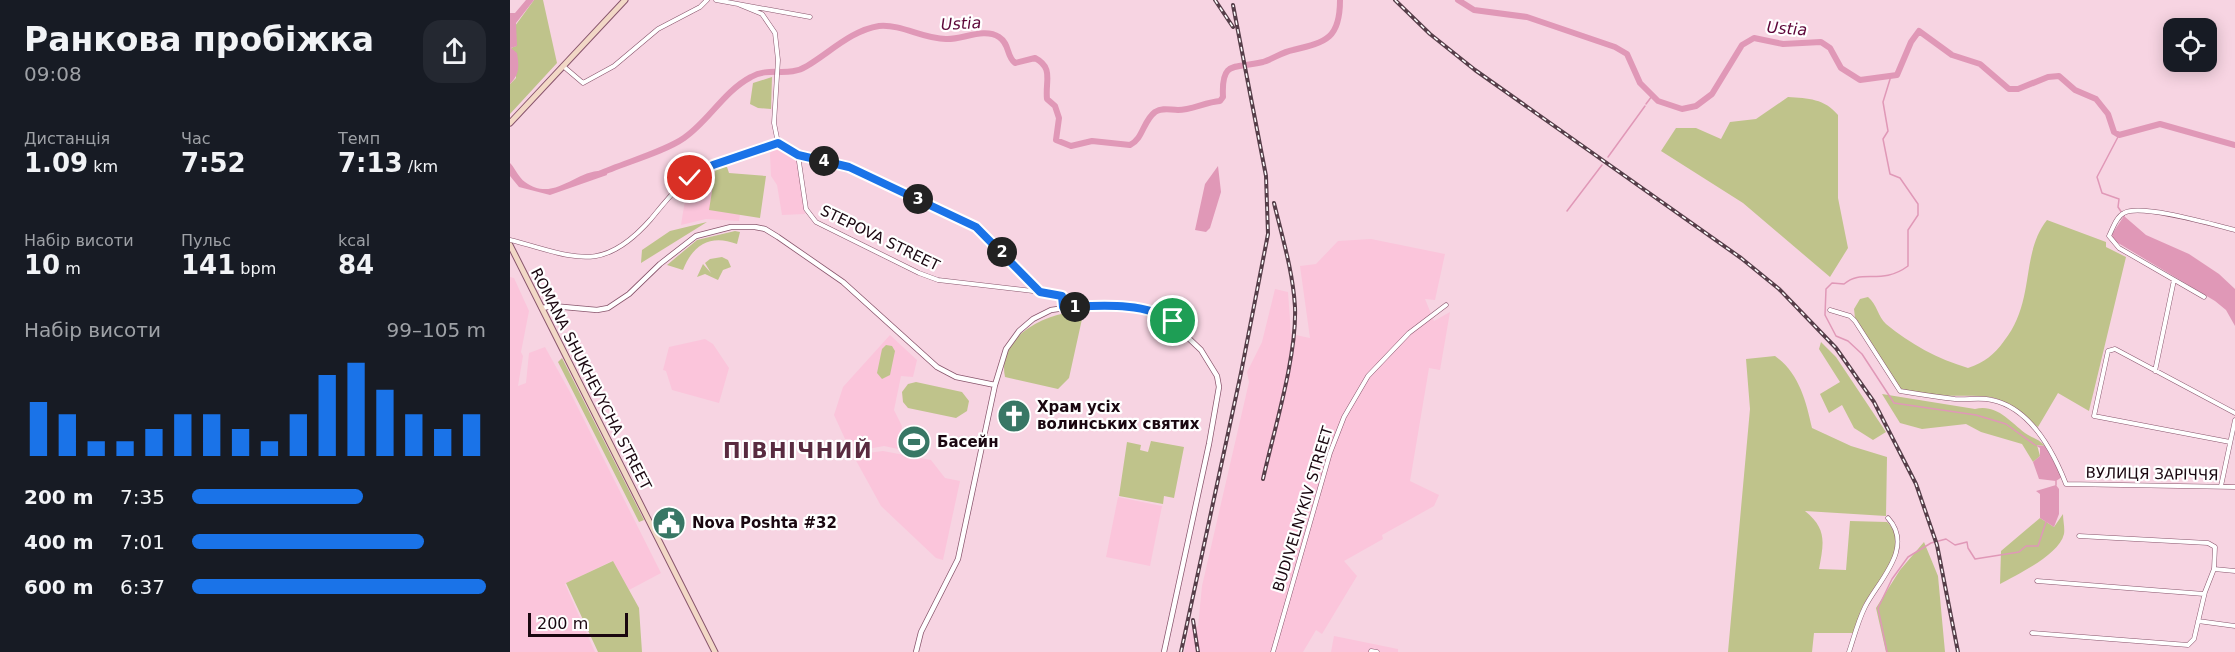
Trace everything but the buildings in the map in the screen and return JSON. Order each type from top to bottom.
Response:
[{"type":"main road","points":[[510,123],[625,0]]},
{"type":"main road","name":"ROMANA SHUKHEVYCHA STREET","points":[[510,245],[715,652]]},
{"type":"street","points":[[563,66],[583,83],[614,66],[658,29],[700,8],[707,0]]},
{"type":"street","points":[[716,0],[810,17]]},
{"type":"street","points":[[740,5],[758,11],[770,23],[777,41],[774,123],[778,143],[798,155],[849,167],[976,227],[1040,292]]},
{"type":"street","points":[[510,240],[588,258],[614,252],[633,238],[669,195],[695,175],[713,165],[778,143]]},
{"type":"street","name":"STEPOVA STREET","points":[[798,155],[806,209],[816,222],[919,273],[938,280],[1062,296],[1063,307]]},
{"type":"street","points":[[2204,297],[2119,248],[2112,241],[2111,232],[2123,213],[2129,211],[2168,214],[2235,230]]},
{"type":"street","points":[[542,309],[553,306],[597,310],[608,308],[624,298],[660,264],[696,236],[731,227],[755,228],[771,233],[843,282],[937,368],[956,377],[995,385]]},
{"type":"street","points":[[2155,370],[2174,280]]},
{"type":"street","name":"BUDIVELNYKIV STREET","points":[[1273,652],[1330,453],[1344,417],[1368,376],[1379,363],[1409,333],[1446,304]]},
{"type":"street","points":[[916,652],[921,632],[958,559],[995,385],[1006,349],[1019,331],[1040,315],[1063,307],[1133,308],[1163,314],[1201,350],[1217,376],[1219,387],[1213,425],[1164,652]]},
{"type":"street","name":"ВУЛИЦЯ ЗАРІЧЧЯ","points":[[1830,310],[1850,316],[1856,321],[1900,391],[1956,399],[1990,399],[2002,403],[2038,429],[2056,459],[2066,483],[2235,487]]},
{"type":"street","points":[[2230,442],[2094,416],[2108,351],[2115,349],[2235,413]]},
{"type":"street","points":[[2221,487],[2235,420]]},
{"type":"street","points":[[1849,652],[1865,606],[1887,574],[1896,554],[1896,531],[1888,518]]},
{"type":"street","points":[[2032,633],[2185,645],[2193,642],[2204,594],[2214,569],[2215,547],[2208,543],[2079,536]]},
{"type":"street","points":[[2214,569],[2235,571]]},
{"type":"street","points":[[2037,581],[2204,594]]},
{"type":"street","points":[[2198,621],[2235,626]]},
{"type":"street","points":[[1371,651],[1377,652]]},
{"type":"shaded area","points":[[526,0],[534,0],[516,23],[517,46],[511,48],[517,53],[518,70],[510,84],[510,13],[515,13]]},
{"type":"shaded area","points":[[776,148],[797,156],[805,214],[782,215],[777,185],[771,176],[771,149]]},
{"type":"shaded area","points":[[510,163],[525,182],[536,188],[556,187],[595,171],[606,171],[607,175],[550,195],[519,187],[510,176]]},
{"type":"shaded area","points":[[716,166],[740,215],[739,221],[706,219],[681,225],[688,181]]},
{"type":"shaded area","points":[[1218,166],[1221,192],[1210,228],[1206,232],[1195,230],[1205,184]]},
{"type":"shaded area","points":[[2124,216],[2146,235],[2189,254],[2219,274],[2235,289],[2235,326],[2226,310],[2215,301],[2113,240],[2112,234]]},
{"type":"shaded area","points":[[1371,239],[1445,254],[1435,300],[1425,299],[1434,321],[1450,312],[1440,370],[1429,368],[1410,481],[1439,495],[1434,506],[1382,535],[1383,539],[1344,561],[1357,576],[1322,634],[1316,630],[1303,652],[1184,652],[1189,630],[1198,626],[1202,586],[1249,382],[1247,372],[1262,342],[1275,289],[1288,292],[1291,334],[1310,338],[1300,266],[1316,264],[1338,241]]},
{"type":"shaded area","points":[[510,277],[514,278],[529,311],[521,352],[523,356],[518,386],[526,383],[529,353],[545,347],[661,573],[629,590],[612,561],[565,584],[595,652],[510,652]]},
{"type":"shaded area","points":[[890,335],[917,360],[913,377],[901,376],[894,410],[902,426],[898,449],[884,446],[851,452],[834,415],[843,387]]},
{"type":"shaded area","points":[[705,339],[713,344],[729,368],[719,403],[672,390],[666,371],[663,370],[669,347]]},
{"type":"shaded area","points":[[2035,445],[2045,446],[2062,477],[2056,481],[2039,479],[2033,462],[2040,456],[2040,448]]},
{"type":"shaded area","points":[[883,451],[931,460],[945,478],[960,481],[943,560],[936,558],[881,506],[853,455]]},
{"type":"shaded area","points":[[2056,485],[2059,489],[2059,514],[2054,527],[2040,518],[2040,494],[2036,491]]},
{"type":"shaded area","points":[[1118,497],[1162,506],[1150,566],[1106,557]]},
{"type":"shaded area","points":[[1334,636],[1398,649],[1398,652],[1331,652]]},
{"type":"green space","points":[[534,0],[543,0],[557,63],[510,114],[510,84],[516,78],[514,53],[511,48],[516,46],[515,26]]},
{"type":"green space","points":[[772,77],[771,109],[758,108],[750,104],[753,83]]},
{"type":"green space","points":[[1788,97],[1822,103],[1838,115],[1838,198],[1848,248],[1830,277],[1743,203],[1661,151],[1676,128],[1696,128],[1721,139],[1730,122],[1756,119]]},
{"type":"green space","points":[[716,166],[727,167],[729,173],[766,176],[760,218],[709,210]]},
{"type":"green space","points":[[2047,220],[2106,242],[2106,247],[2126,257],[2089,411],[2058,393],[2038,427],[2016,409],[2003,401],[1990,397],[1919,394],[1898,387],[1855,318],[1854,309],[1860,299],[1868,297],[1886,324],[1915,344],[1957,364],[1968,368],[1974,366],[1989,358],[1997,350],[2014,326],[2025,294],[2033,248]]},
{"type":"green space","points":[[707,222],[641,263],[642,250],[670,231]]},
{"type":"green space","points":[[735,231],[740,232],[737,244],[719,240],[704,243],[692,254],[683,270],[667,265],[697,240]]},
{"type":"green space","points":[[722,257],[728,260],[731,267],[723,270],[718,280],[705,274],[697,277],[703,264],[711,273],[705,263],[710,259]]},
{"type":"green space","points":[[1072,312],[1082,319],[1069,378],[1058,389],[1005,377],[1004,363],[1014,341],[1035,324],[1047,318]]},
{"type":"green space","points":[[1821,342],[1836,357],[1886,432],[1873,440],[1854,428],[1842,405],[1829,413],[1820,394],[1840,382],[1819,349]]},
{"type":"green space","points":[[886,345],[892,346],[895,351],[890,375],[882,379],[877,373],[882,349]]},
{"type":"green space","points":[[1775,356],[1796,379],[1812,428],[1851,446],[1887,457],[1886,516],[1805,511],[1817,524],[1822,537],[1819,569],[1846,570],[1850,521],[1887,522],[1894,532],[1896,542],[1889,565],[1863,606],[1853,633],[1814,633],[1812,652],[1728,652],[1750,409],[1746,359]]},
{"type":"green space","points":[[562,358],[644,520],[639,522],[558,362]]},
{"type":"green space","points":[[916,382],[962,392],[969,401],[967,411],[956,418],[908,408],[903,402],[902,392],[908,384]]},
{"type":"green space","points":[[1882,394],[1975,409],[1990,409],[2045,446],[2037,445],[2040,456],[2033,462],[2022,444],[1981,432],[1966,424],[1922,429],[1900,423]]},
{"type":"green space","points":[[1151,441],[1184,447],[1174,498],[1164,496],[1163,504],[1119,496],[1127,442],[1141,445],[1140,450],[1148,452]]},
{"type":"green space","points":[[2063,514],[2064,534],[2061,542],[2037,563],[2000,584],[2001,551],[2040,518],[2054,527]]},
{"type":"green space","points":[[1924,542],[1938,576],[1945,652],[1886,652],[1876,608],[1900,570]]},
{"type":"green space","points":[[613,561],[639,608],[642,652],[598,652],[566,583]]},
{"type":"waterway","name":"Ustia","points":[[599,174],[666,148],[684,138],[732,90],[751,77],[765,72],[800,69],[859,32],[879,26],[896,27],[937,38],[952,39],[993,34],[1005,43],[1015,63],[1035,58],[1045,66],[1047,99],[1055,106],[1059,118],[1056,140],[1071,146],[1092,141],[1130,145],[1138,139],[1148,120],[1158,110],[1183,110],[1220,101],[1223,97],[1224,76],[1232,68],[1263,62],[1285,52],[1323,41],[1334,30],[1337,23],[1340,0]]},
{"type":"waterway","name":"Ustia","points":[[1458,0],[1474,10],[1527,17],[1615,47],[1627,54],[1640,83],[1658,101],[1682,109],[1696,106],[1712,94],[1742,45],[1754,38],[1783,44],[1821,42],[1830,48],[1841,68],[1860,80],[1897,75],[1911,42],[1919,31],[1952,55],[1980,64],[2009,89],[2018,89],[2048,77],[2059,76],[2075,90],[2096,99],[2108,114],[2114,132],[2119,135],[2160,124],[2235,145]]},
{"type":"waterway","points":[[1891,76],[1883,102],[1888,131],[1883,139],[1890,174],[1900,178],[1918,204],[1918,215],[1908,230],[1908,266],[1889,275],[1858,277],[1844,284],[1832,283],[1826,289],[1825,315],[1836,336],[1848,341],[1862,354],[1894,403],[1976,415],[2006,424],[2035,445]]},
{"type":"waterway","points":[[1646,104],[1652,96]]},
{"type":"waterway","points":[[1608,157],[1645,106]]},
{"type":"waterway","points":[[2119,135],[2097,177],[2102,193],[2119,199],[2118,207],[2124,216]]},
{"type":"waterway","points":[[1567,211],[1602,165]]},
{"type":"waterway","points":[[1887,652],[1878,608],[1892,579],[1908,557],[1931,543],[1946,539],[1955,545],[1967,542],[1975,559],[2019,552],[2026,546],[2038,546],[2046,522]]},
{"type":"railway","points":[[1215,0],[1233,27]]},
{"type":"railway","points":[[1395,0],[1430,34],[1475,70],[1741,258],[1779,289],[1836,348],[1874,402],[1916,484],[1937,545],[1958,652]]},
{"type":"railway","points":[[1181,652],[1241,373],[1268,234],[1266,176],[1233,5]]},
{"type":"railway","points":[[1263,479],[1289,370],[1295,326],[1292,281],[1274,203]]},
{"type":"railway","points":[[1193,620],[1198,652]]},
{"type":"place","name":"Храм усіх волинських святих","points":[[1014,416]]},
{"type":"place","name":"Басейн","points":[[914,442]]},
{"type":"place","name":"Nova Poshta #32","points":[[669,523]]},
{"type":"district","name":"ПІВНІЧНИЙ","points":[[798,451]]},
{"type":"route","points":[[690,178],[713,165],[778,143],[798,155],[849,167],[976,227],[1040,292],[1062,296],[1063,307],[1145,309],[1163,314],[1173,321]]}]
